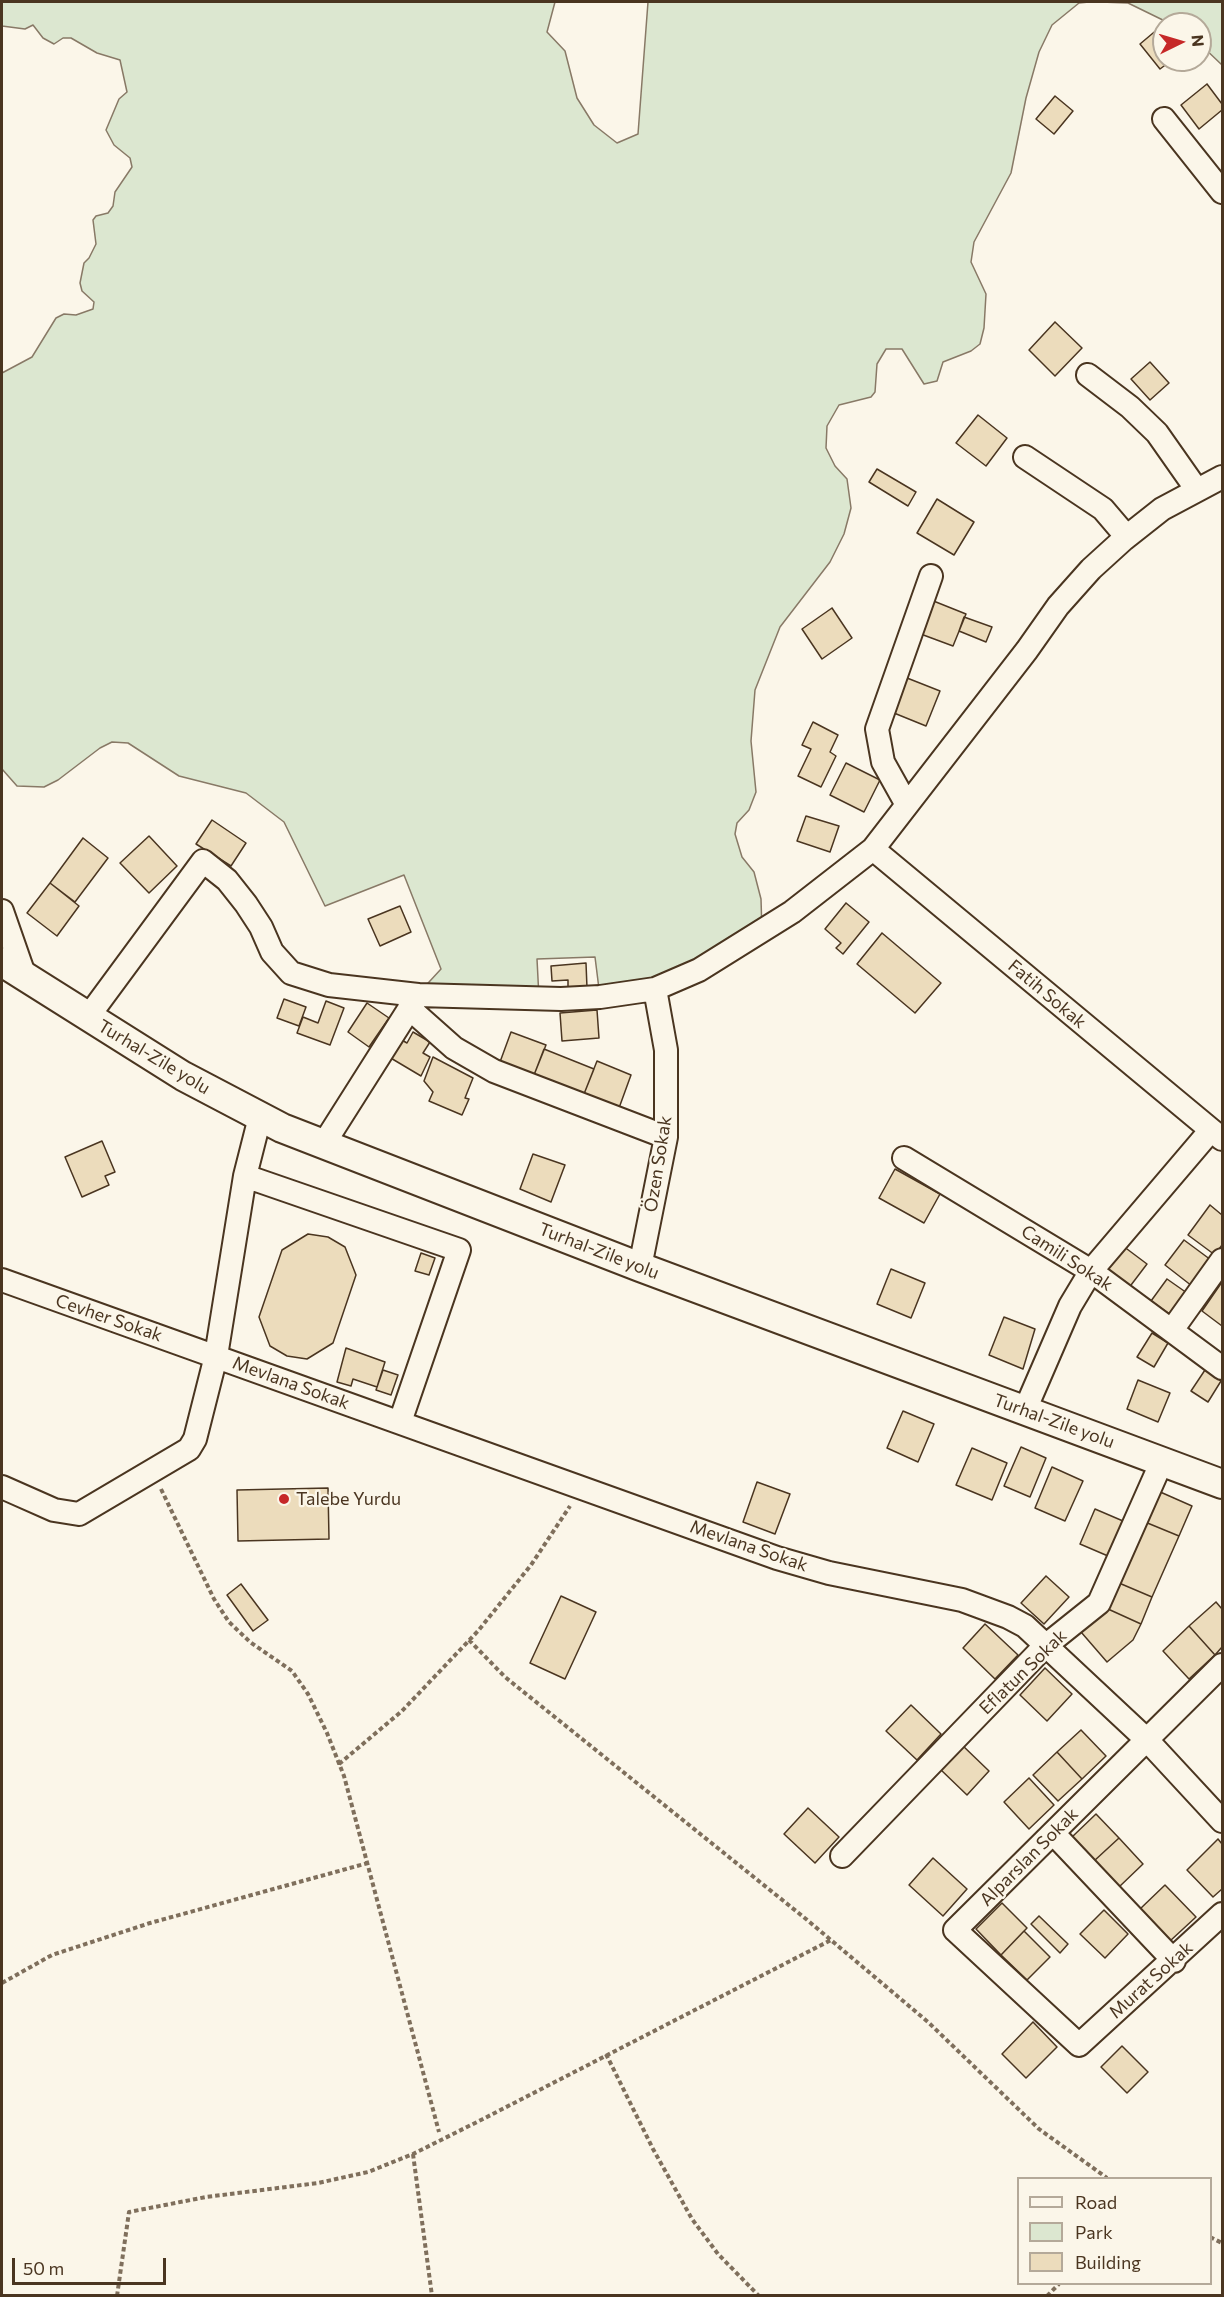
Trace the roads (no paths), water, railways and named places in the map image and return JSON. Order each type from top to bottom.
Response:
[{"type":"main road","name":"Turhal-Zile yolu","points":[[2,962],[183,1076],[260,1117],[323,1145],[640,1267],[1222,1484]]},
{"type":"street","points":[[1164,119],[1222,192]]},
{"type":"street","points":[[1088,375],[1130,407],[1157,433],[1197,490]]},
{"type":"street","points":[[1025,457],[1103,509],[1126,536]]},
{"type":"street","points":[[88,1017],[202,861],[226,880],[246,904],[261,927],[272,952],[291,973],[306,980],[414,1001],[561,999],[600,998],[656,989],[699,970],[746,943],[792,912],[873,849],[1027,650],[1058,606],[1091,569],[1126,536],[1162,509],[1222,477]]},
{"type":"street","points":[[906,805],[883,762],[877,729],[931,576]]},
{"type":"street","name":"Fatih Sokak","points":[[873,849],[1217,1134]]},
{"type":"street","points":[[2,911],[25,977]]},
{"type":"street","name":"Özen Sokak","points":[[640,1267],[666,1137],[666,1050],[656,989]]},
{"type":"street","points":[[414,1001],[454,1048],[494,1071],[666,1137]]},
{"type":"street","points":[[323,1145],[414,1001]]},
{"type":"street","points":[[2,1487],[54,1510],[79,1514],[184,1454],[195,1438],[216,1356],[245,1176],[260,1117]]},
{"type":"street","points":[[1025,1410],[1070,1306],[1091,1271],[1217,1134]]},
{"type":"street","name":"Camili Sokak","points":[[904,1158],[1091,1271],[1222,1368]]},
{"type":"street","points":[[245,1176],[459,1250],[400,1422]]},
{"type":"street","points":[[1172,1330],[1222,1260]]},
{"type":"street","name":"Cevher Sokak","points":[[2,1280],[216,1356]]},
{"type":"street","name":"Mevlana Sokak","points":[[216,1356],[787,1561],[829,1573],[934,1594],[984,1607],[1025,1626],[1044,1647],[1147,1740],[1222,1821]]},
{"type":"street","name":"Eflatun Sokak","points":[[842,1856],[1044,1647],[1099,1603],[1162,1461]]},
{"type":"street","name":"Alparslan Sokak","points":[[1079,2045],[956,1930],[1222,1665]]},
{"type":"street","points":[[1053,1833],[1174,1961]]},
{"type":"street","name":"Murat Sokak","points":[[1079,2045],[1174,1961],[1222,1914]]},
{"type":"place","name":"Talebe Yurdu","points":[[284,1499]]}]
